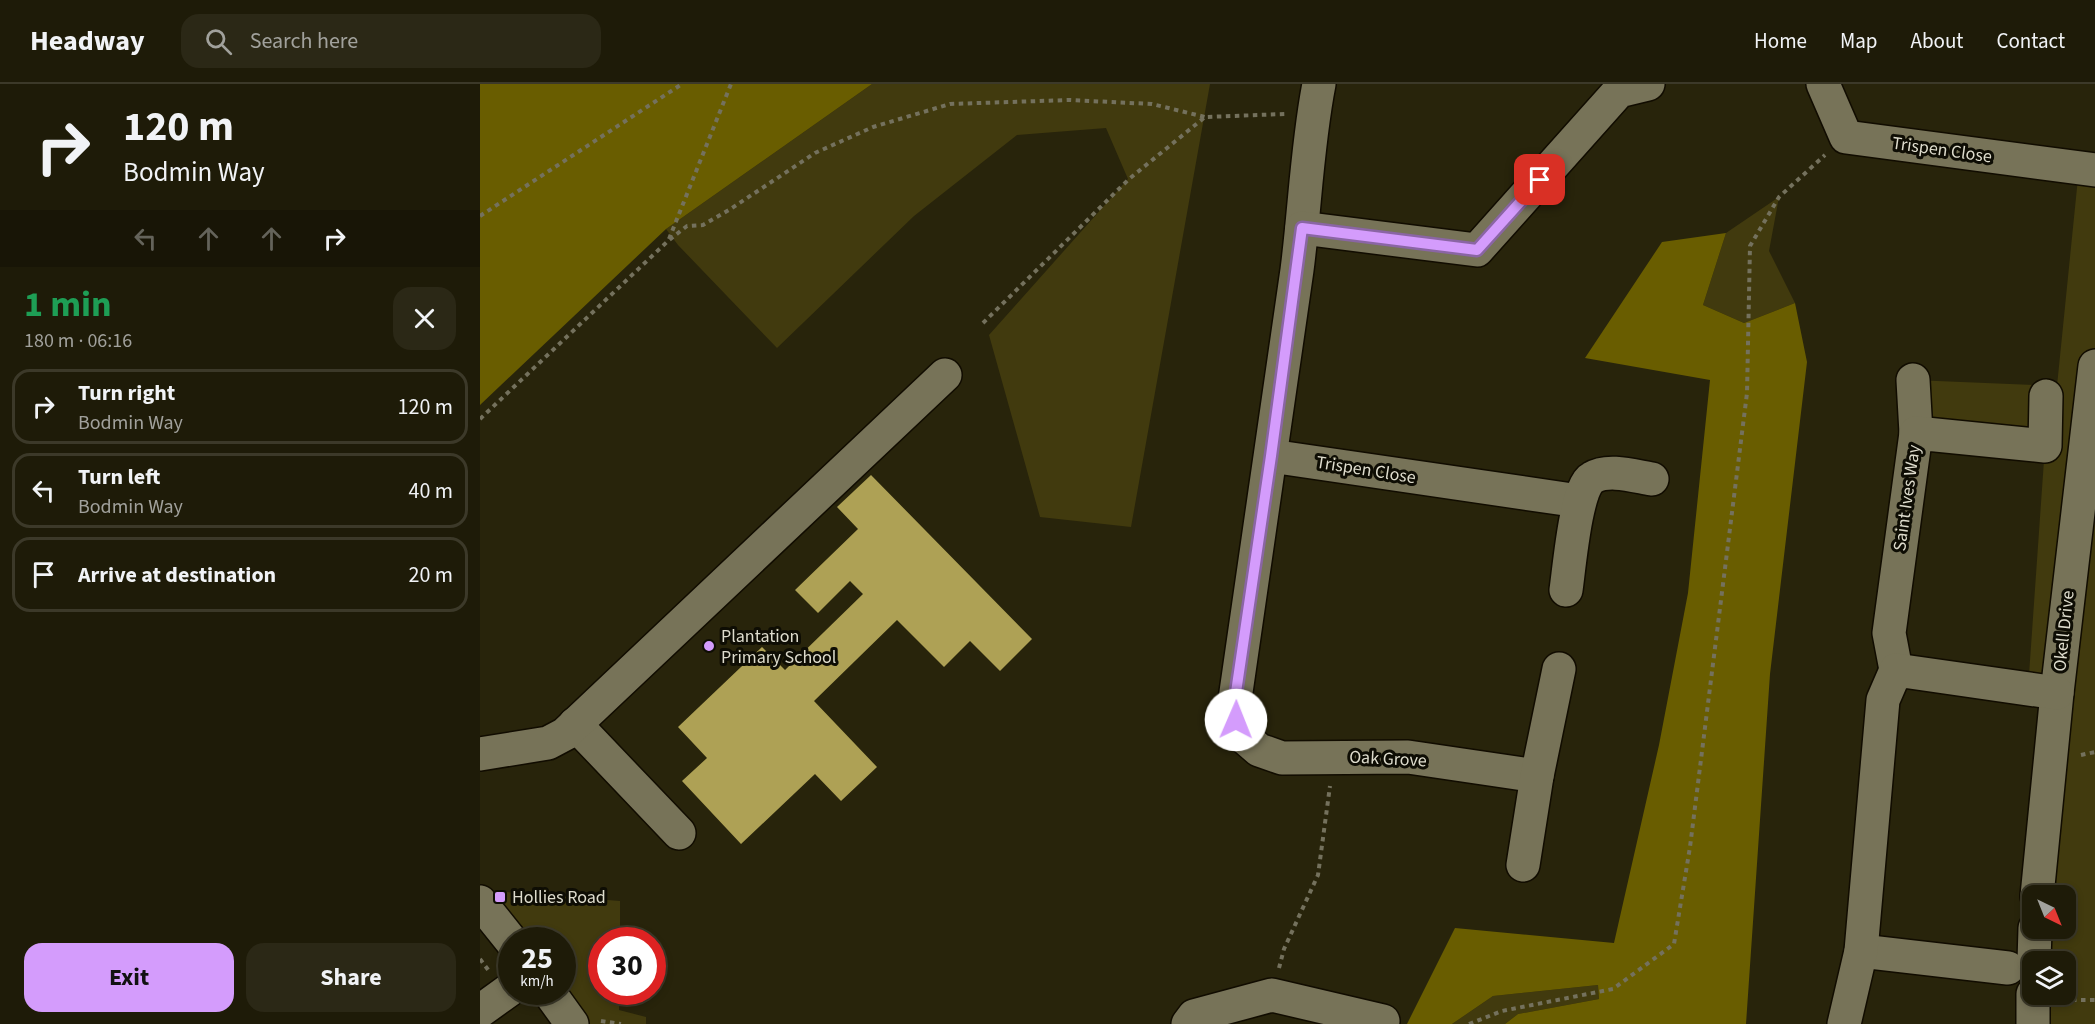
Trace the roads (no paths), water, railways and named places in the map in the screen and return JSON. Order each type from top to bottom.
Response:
[{"type":"street","points":[[1302,228],[1477,250],[1619,91],[1648,84]]},
{"type":"street","name":"Trispen Close","points":[[1823,84],[1846,137],[2095,170]]},
{"type":"street","points":[[1271,456],[1302,228],[1316,98]]},
{"type":"street","name":"Okell Drive","points":[[2038,885],[2057,693],[2095,366]]},
{"type":"street","points":[[480,754],[548,743],[565,734],[945,375]]},
{"type":"street","points":[[1913,380],[1916,433]]},
{"type":"street","name":"Saint Ives Way","points":[[1896,670],[1889,633],[1916,433],[2045,446],[2046,396]]},
{"type":"street","name":"Trispen Close","points":[[1271,456],[1579,501]]},
{"type":"street","name":"Oak Grove","points":[[1271,456],[1235,699],[1236,720],[1244,737],[1259,750],[1282,758],[1408,757],[1538,776]]},
{"type":"street","points":[[1566,590],[1579,501],[1584,484],[1591,478],[1603,474],[1652,479]]},
{"type":"street","points":[[1523,865],[1559,669]]},
{"type":"street","points":[[1844,1024],[1861,951],[1883,700],[1896,670],[2057,693]]},
{"type":"street","points":[[575,724],[679,833]]},
{"type":"street","points":[[480,902],[500,927]]},
{"type":"street","points":[[1861,951],[2021,965],[2031,939]]},
{"type":"street","points":[[1188,1024],[1194,1016],[1272,995],[1383,1021]]},
{"type":"street","points":[[480,1011],[498,998]]},
{"type":"street","points":[[564,1005],[584,1022]]},
{"type":"street","points":[[2033,1005],[2033,1024]]},
{"type":"place","name":"Plantation Primary School","points":[[709,646]]},
{"type":"place","name":"Hollies Road","points":[[500,897]]}]
